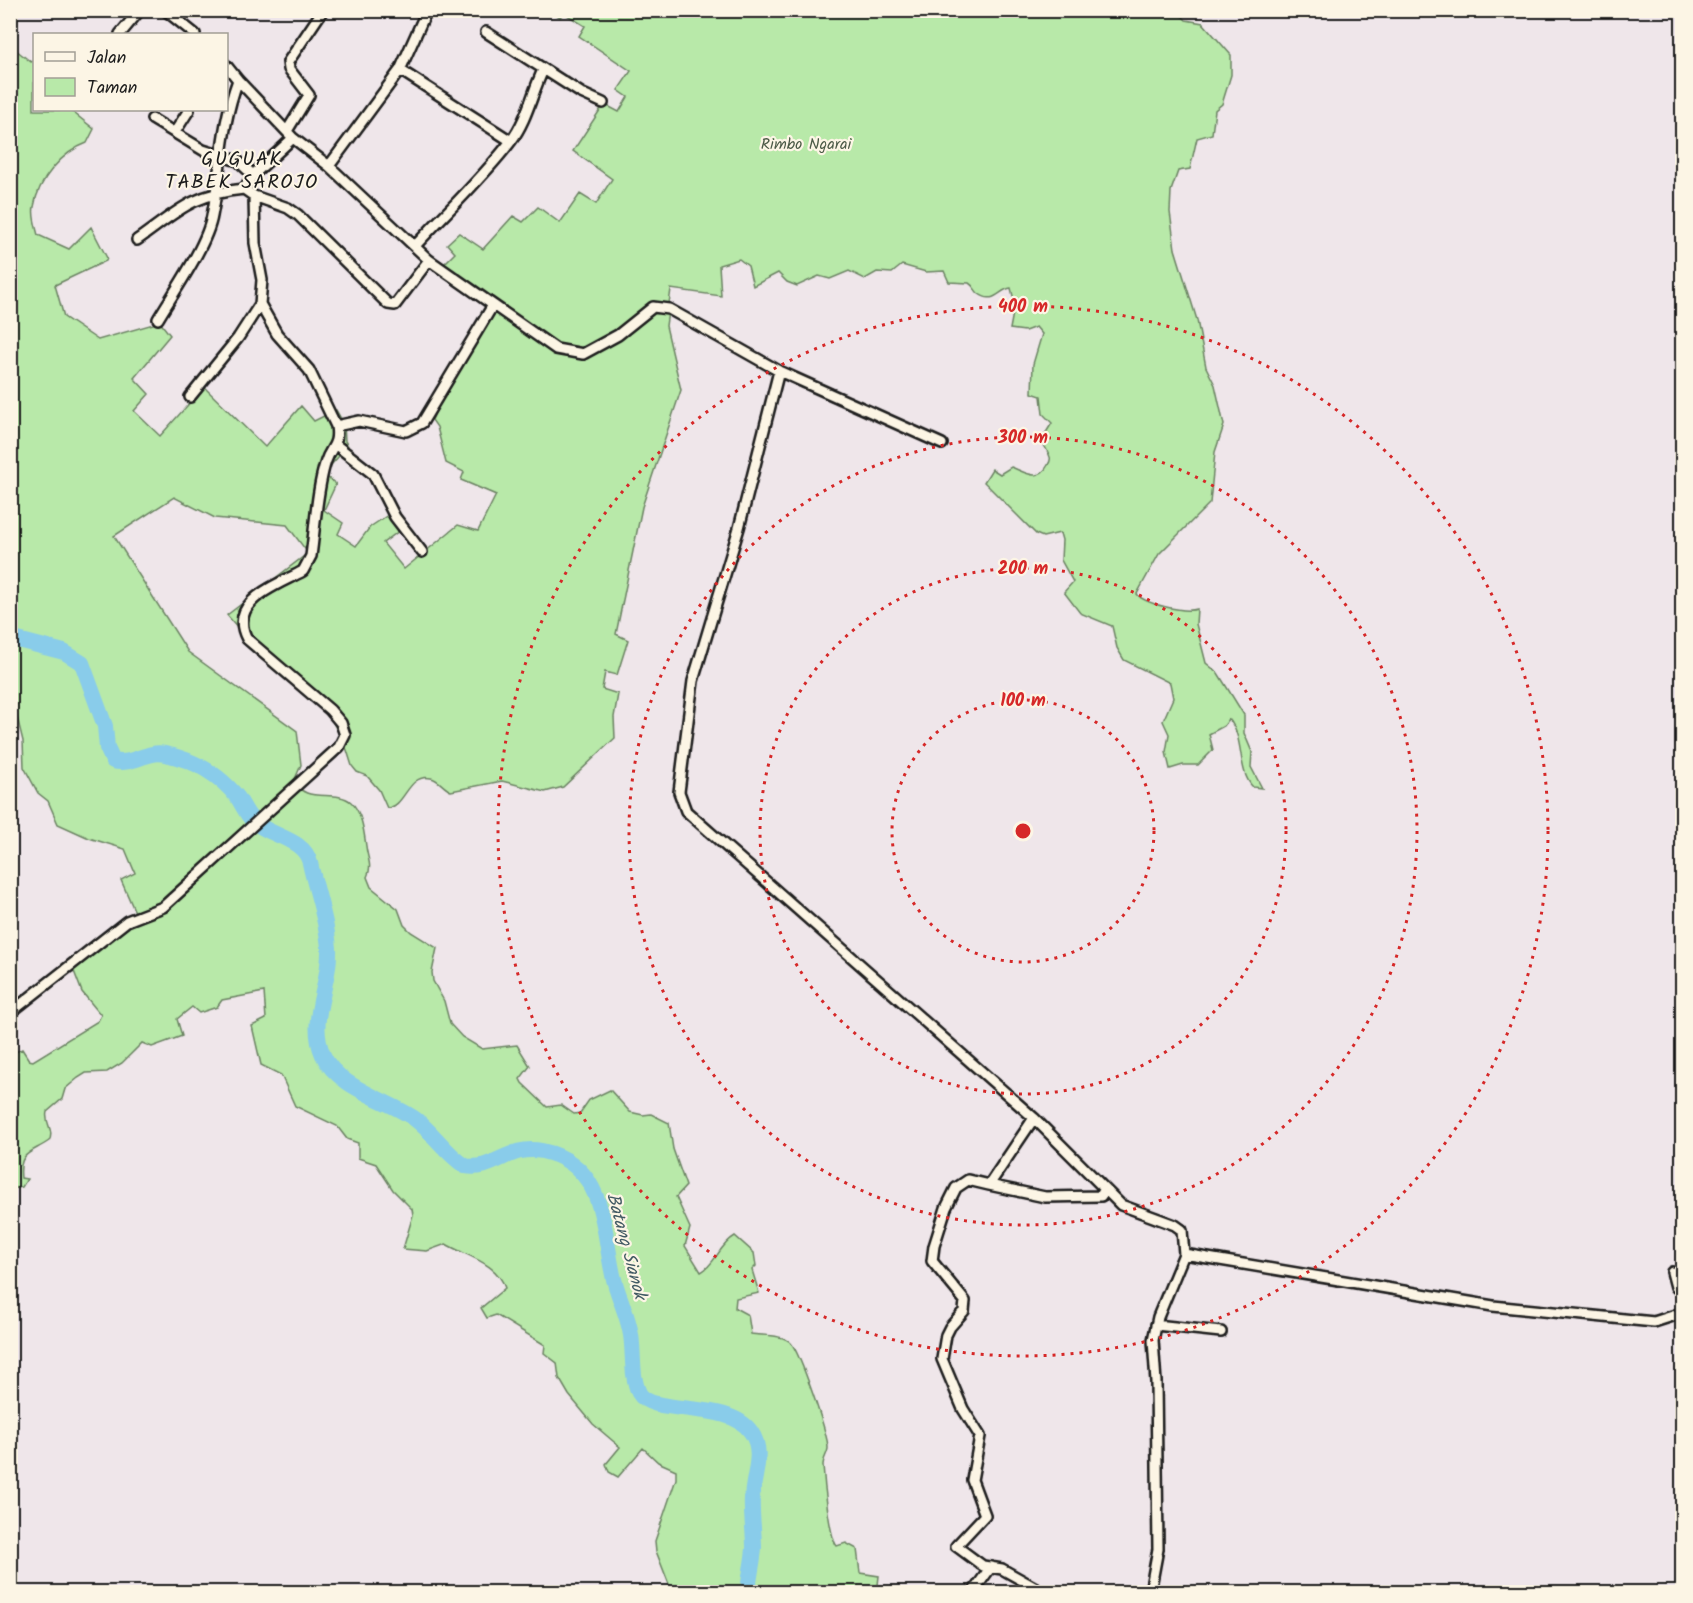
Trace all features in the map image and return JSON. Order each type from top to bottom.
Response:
[{"type":"street","points":[[121,33],[140,10]]},
{"type":"street","points":[[165,10],[194,33]]},
{"type":"street","points":[[244,189],[253,175],[290,134],[309,95],[289,69],[288,62],[323,10]]},
{"type":"street","points":[[329,166],[400,70],[427,10]]},
{"type":"street","points":[[486,32],[543,70],[603,103]]},
{"type":"street","points":[[228,70],[290,134],[329,166],[429,260],[556,349],[583,354],[618,335],[653,308],[669,309],[778,371],[942,444]]},
{"type":"street","points":[[400,70],[511,141]]},
{"type":"street","points":[[415,246],[511,141],[525,118],[528,104],[543,70]]},
{"type":"street","points":[[228,106],[237,80]]},
{"type":"street","points":[[175,132],[188,111]]},
{"type":"street","points":[[158,319],[196,253],[212,218],[226,111]]},
{"type":"street","points":[[152,119],[203,150],[238,161],[253,175]]},
{"type":"street","points":[[137,240],[194,199],[215,192],[244,189],[254,196],[288,208],[298,215],[388,304],[395,305],[429,260]]},
{"type":"street","points":[[190,397],[238,338],[260,304],[262,280],[255,243],[254,196]]},
{"type":"street","points":[[10,1012],[127,921],[163,907],[339,747],[345,735],[341,723],[330,710],[247,639],[241,628],[242,613],[248,602],[303,571],[307,564],[311,556],[326,460],[336,445],[336,426],[309,370],[277,334],[260,304]]},
{"type":"street","points":[[336,426],[359,421],[406,431],[422,423],[493,305]]},
{"type":"street","points":[[778,371],[739,528],[693,681],[679,792],[686,811],[1035,1118],[1121,1205],[1175,1225],[1182,1230],[1184,1254],[1156,1325],[1153,1340],[1156,1382],[1158,1549],[1153,1592]]},
{"type":"street","points":[[336,445],[373,474],[394,517],[422,552]]},
{"type":"street","points":[[989,1185],[1035,1118]]},
{"type":"street","points":[[1043,1593],[1002,1569],[975,1561],[956,1546],[985,1515],[972,1480],[980,1436],[963,1409],[942,1359],[946,1335],[964,1311],[965,1301],[932,1261],[934,1246],[956,1188],[968,1180],[1045,1197],[1101,1196],[1104,1190]]},
{"type":"street","points":[[1184,1254],[1493,1306],[1654,1322],[1683,1313]]},
{"type":"street","points":[[1672,1272],[1676,1287],[1683,1292]]},
{"type":"street","points":[[1156,1325],[1221,1332]]},
{"type":"street","points":[[973,1593],[991,1567]]},
{"type":"green space","name":"Rimbo Ngarai","points":[[550,11],[1177,11],[1186,20],[1203,23],[1231,55],[1231,75],[1222,104],[1215,110],[1212,134],[1197,138],[1190,169],[1178,171],[1171,191],[1170,212],[1175,249],[1197,320],[1206,367],[1215,385],[1224,425],[1215,452],[1210,503],[1159,554],[1137,594],[1141,598],[1165,607],[1184,610],[1197,609],[1196,624],[1206,663],[1218,673],[1244,715],[1244,733],[1252,752],[1251,767],[1262,788],[1253,787],[1248,780],[1237,736],[1229,719],[1224,726],[1209,734],[1213,750],[1198,765],[1183,765],[1170,769],[1166,752],[1169,734],[1163,721],[1173,698],[1170,683],[1124,660],[1117,648],[1112,626],[1080,613],[1064,592],[1073,582],[1061,560],[1060,533],[1043,537],[1036,534],[984,482],[992,469],[1000,474],[1011,467],[1036,475],[1040,474],[1050,462],[1042,439],[1052,423],[1043,414],[1041,396],[1032,393],[1033,364],[1042,334],[1036,327],[1025,331],[1010,329],[1013,313],[1019,304],[1014,300],[1011,288],[993,297],[984,297],[969,283],[949,282],[944,271],[926,272],[902,265],[892,273],[877,272],[865,279],[849,271],[830,279],[819,276],[797,286],[787,282],[778,273],[753,286],[748,266],[739,259],[719,265],[721,296],[671,289],[666,326],[681,390],[642,507],[616,634],[628,640],[617,675],[605,672],[602,689],[618,694],[614,717],[615,738],[563,787],[545,792],[502,781],[451,791],[434,779],[423,778],[412,785],[399,802],[387,808],[379,790],[367,776],[357,772],[352,766],[347,750],[328,713],[257,650],[227,615],[308,553],[287,525],[215,518],[174,497],[114,536],[188,652],[297,731],[301,765],[295,779],[299,787],[304,792],[312,794],[344,798],[355,806],[363,829],[370,865],[367,877],[371,887],[398,909],[404,925],[411,932],[437,948],[432,972],[433,981],[444,1001],[450,1024],[462,1037],[482,1049],[517,1045],[530,1066],[520,1079],[547,1107],[561,1105],[574,1114],[580,1113],[589,1100],[610,1090],[630,1112],[651,1114],[669,1123],[673,1149],[686,1186],[676,1197],[690,1228],[685,1246],[701,1272],[735,1236],[754,1253],[756,1266],[752,1270],[759,1293],[736,1298],[735,1308],[748,1315],[751,1334],[787,1340],[801,1362],[827,1440],[828,1450],[823,1465],[827,1508],[834,1541],[837,1546],[846,1543],[857,1549],[860,1573],[879,1576],[878,1585],[871,1592],[672,1592],[656,1551],[655,1541],[676,1479],[676,1470],[658,1462],[643,1448],[618,1477],[609,1472],[606,1464],[620,1447],[593,1424],[569,1395],[559,1378],[557,1363],[544,1353],[545,1345],[496,1315],[487,1318],[481,1308],[505,1288],[496,1272],[489,1266],[446,1244],[427,1251],[403,1249],[413,1215],[412,1209],[393,1190],[376,1164],[358,1158],[358,1143],[347,1139],[337,1126],[295,1106],[281,1075],[261,1065],[252,1026],[266,1019],[264,992],[222,1000],[217,1007],[199,1013],[192,1007],[177,1019],[182,1036],[152,1047],[142,1043],[122,1063],[107,1072],[86,1073],[78,1078],[65,1089],[62,1099],[47,1112],[51,1137],[49,1141],[24,1158],[21,1178],[27,1179],[22,1187],[11,1189],[11,1054],[22,1049],[29,1060],[33,1061],[98,1021],[101,1015],[82,992],[72,966],[138,919],[121,880],[135,873],[125,849],[89,838],[58,824],[48,801],[38,793],[24,767],[23,741],[11,693],[11,46],[33,61],[33,111],[71,111],[94,129],[87,143],[60,160],[46,177],[36,197],[34,207],[38,235],[69,249],[91,227],[107,258],[106,261],[55,285],[64,317],[98,340],[160,322],[170,335],[134,378],[149,394],[134,411],[160,436],[204,387],[265,447],[301,406],[314,421],[336,410],[344,424],[345,441],[348,446],[323,474],[336,484],[324,510],[343,523],[338,534],[356,546],[370,527],[397,509],[407,525],[383,543],[404,569],[458,525],[478,531],[496,495],[461,480],[464,472],[446,463],[437,427],[432,420],[442,397],[485,326],[498,309],[444,264],[455,253],[447,244],[459,233],[483,249],[513,216],[523,222],[538,207],[560,223],[580,194],[596,204],[612,179],[573,151],[604,104],[619,112],[628,97],[618,90],[631,71],[579,36],[585,26],[564,13],[560,17]]},
{"type":"waterway","name":"Batang Sianok","points":[[10,638],[64,652],[82,663],[105,726],[107,748],[113,761],[127,761],[158,753],[196,764],[223,782],[238,798],[253,821],[294,843],[307,855],[324,916],[329,948],[327,975],[317,1029],[323,1055],[340,1076],[351,1085],[415,1119],[465,1166],[484,1165],[520,1151],[542,1151],[563,1158],[578,1169],[589,1183],[597,1199],[615,1282],[630,1327],[634,1372],[639,1393],[647,1400],[659,1405],[726,1415],[740,1422],[751,1432],[755,1440],[758,1456],[752,1498],[754,1548],[748,1592]]},
{"type":"district","name":"GUGUAK TABEK SAROJO","points":[[242,170]]}]
